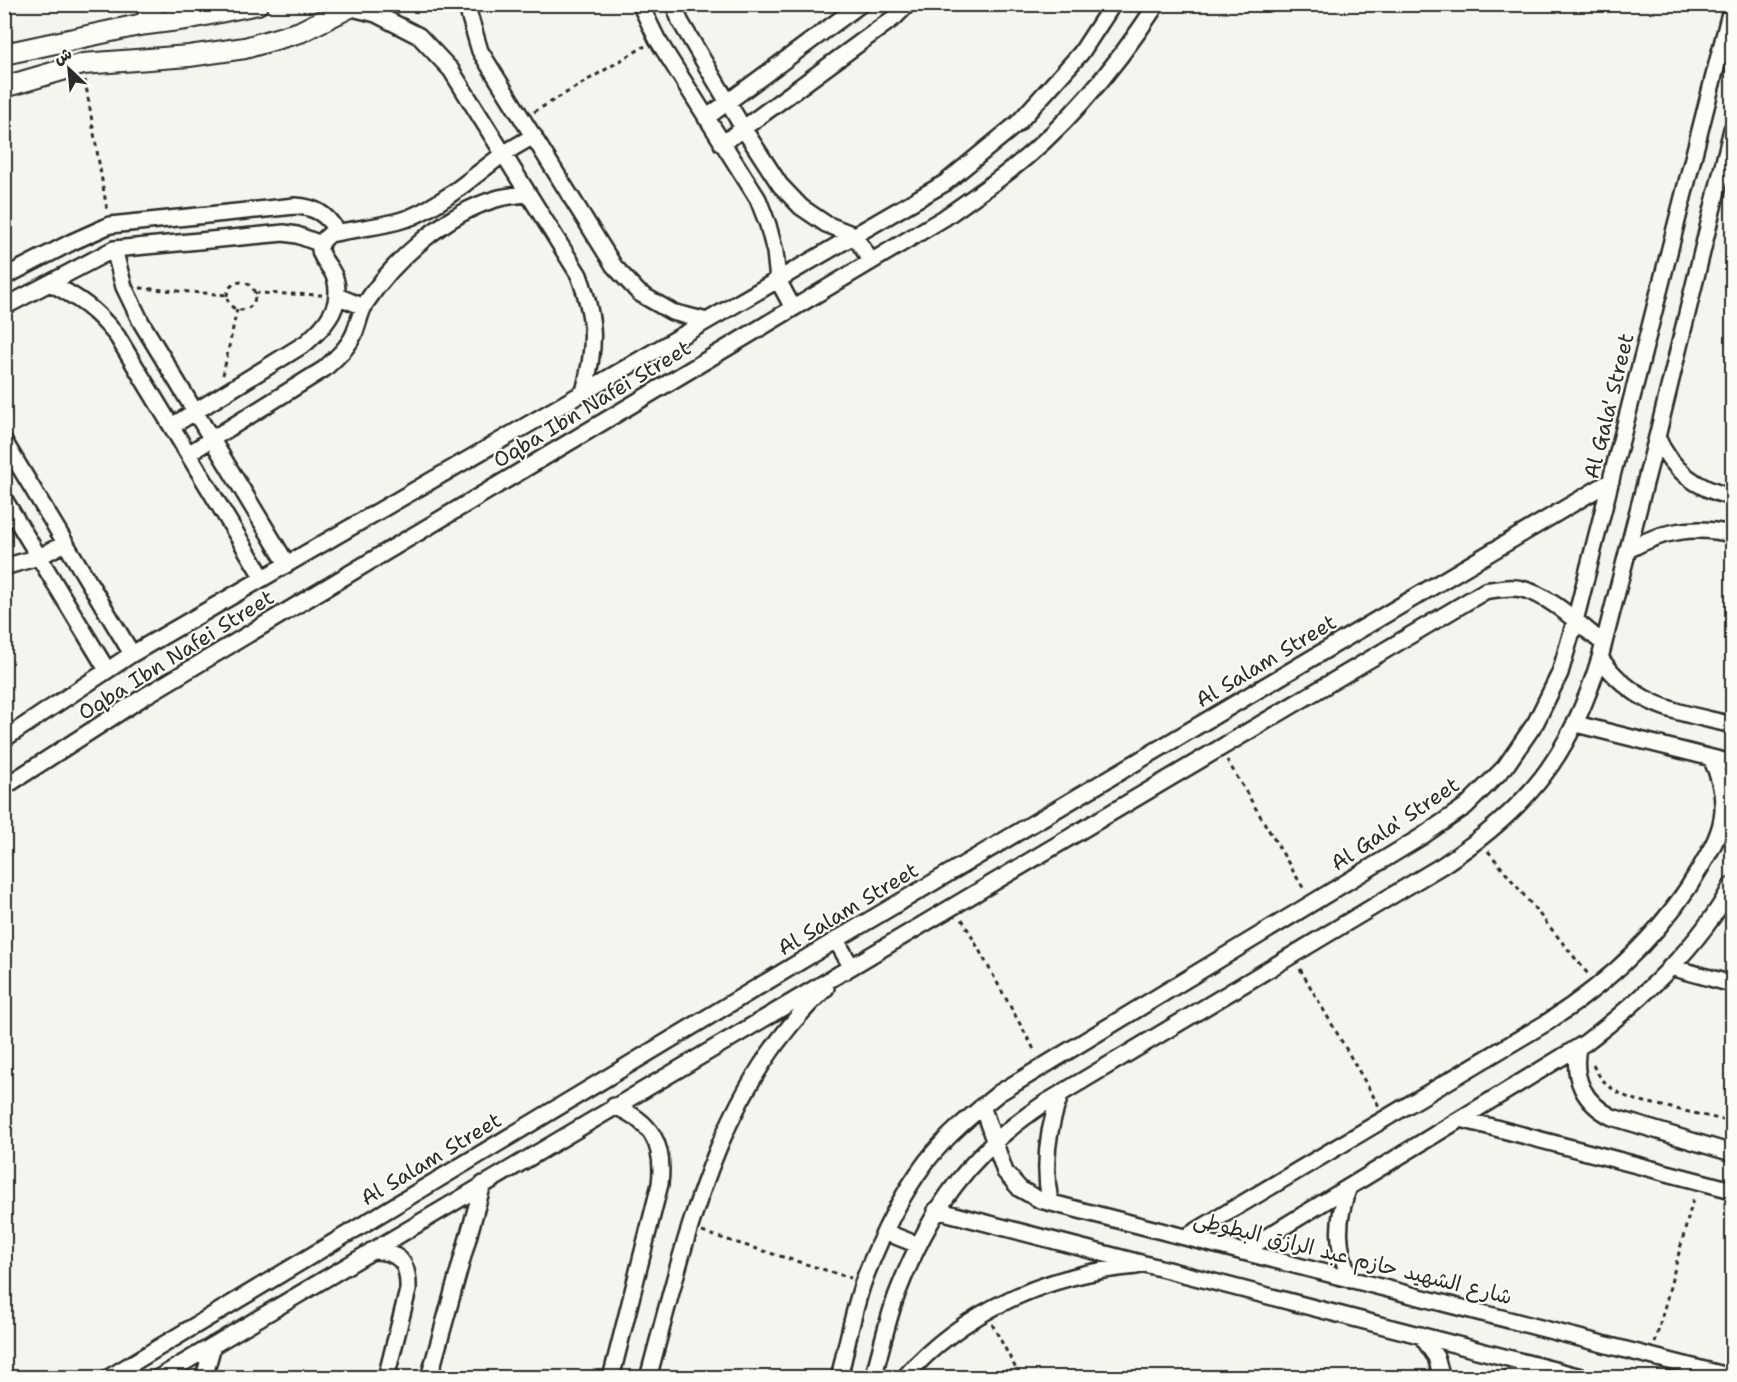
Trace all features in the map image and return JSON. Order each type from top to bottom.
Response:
[{"type":"street","points":[[139,25],[158,4]]},
{"type":"street","points":[[466,4],[480,51],[614,266],[639,293],[672,312],[707,321]]},
{"type":"street","points":[[640,4],[657,39],[758,199],[775,252],[778,280],[793,308]]},
{"type":"street","points":[[674,4],[680,21],[728,103],[780,185],[801,207],[826,224],[854,235],[871,261]]},
{"type":"street","points":[[706,118],[861,4]]},
{"type":"street","points":[[722,144],[895,17],[908,4]]},
{"type":"street","name":"Oqba Ibn Nafei Street","points":[[4,739],[132,654],[945,183],[1018,123],[1081,53],[1113,4]]},
{"type":"street","name":"Oqba Ibn Nafei Street","points":[[4,787],[145,696],[944,218],[1005,174],[1062,124],[1113,68],[1157,4]]},
{"type":"street","name":"Al Gala' Street","points":[[839,1377],[863,1282],[885,1232],[925,1163],[948,1137],[999,1093],[1421,837],[1466,806],[1505,767],[1536,722],[1560,673],[1575,621],[1732,5]]},
{"type":"street","points":[[4,54],[139,25],[248,6]]},
{"type":"street","points":[[4,87],[83,64],[189,56],[245,48],[300,32],[354,6],[376,14],[419,36],[451,70],[579,275],[592,320],[593,358],[584,392]]},
{"type":"street","points":[[873,1377],[897,1295],[918,1245],[936,1210],[963,1173],[995,1139],[1019,1120],[1061,1094],[1443,865],[1479,841],[1510,814],[1536,786],[1559,754],[1576,724],[1602,651],[1732,129]]},
{"type":"street","points":[[171,426],[306,344],[319,331],[333,312],[337,296],[334,278],[321,257],[321,244],[330,234],[409,218],[430,208],[453,194],[504,154],[534,136]]},
{"type":"street","points":[[188,454],[324,369],[353,337],[364,306],[398,262],[423,240],[464,212],[496,199],[528,194]]},
{"type":"street","points":[[4,277],[110,225],[295,206],[308,207],[320,212],[337,232]]},
{"type":"street","points":[[4,307],[114,249],[284,233],[321,244]]},
{"type":"street","points":[[114,249],[124,287],[141,322],[287,564]]},
{"type":"street","points":[[50,283],[76,296],[99,314],[117,336],[263,578]]},
{"type":"street","points":[[337,296],[364,306]]},
{"type":"street","points":[[1657,437],[1663,451],[1681,474],[1706,489],[1732,497]]},
{"type":"street","points":[[4,441],[132,654]]},
{"type":"street","name":"Al Salam Street","points":[[108,1377],[836,940],[1611,481]]},
{"type":"street","points":[[7,510],[39,557],[107,670]]},
{"type":"street","points":[[1628,550],[1654,537],[1683,530],[1713,529],[1732,534]]},
{"type":"street","points":[[4,567],[39,557],[65,543]]},
{"type":"street","points":[[158,1377],[1485,591],[1504,587],[1522,589],[1539,595],[1575,621],[1602,651],[1626,687],[1648,701],[1672,711],[1732,725]]},
{"type":"street","points":[[1576,724],[1732,763]]},
{"type":"street","points":[[1186,1238],[1546,1023],[1599,987],[1642,947],[1661,925],[1690,886],[1716,839],[1722,819],[1723,798],[1717,770],[1711,758]]},
{"type":"street","points":[[1731,887],[1732,909]]},
{"type":"street","points":[[1242,1252],[1581,1046],[1629,1008],[1670,967],[1702,930],[1731,887]]},
{"type":"street","points":[[836,940],[851,966]]},
{"type":"street","points":[[648,1377],[689,1228],[705,1178],[725,1130],[750,1084],[779,1041],[812,1001],[851,966]]},
{"type":"street","points":[[1670,967],[1732,984]]},
{"type":"street","points":[[1581,1046],[1576,1069],[1581,1089],[1602,1112],[1611,1117],[1732,1153]]},
{"type":"street","points":[[1050,1202],[1045,1166],[1046,1147],[1049,1129],[1061,1094]]},
{"type":"street","points":[[611,1377],[662,1170],[657,1142],[649,1130],[639,1119],[614,1106]]},
{"type":"street","name":"شارع الشهيد حازم عبد الرازق البطوطى","points":[[982,1106],[995,1139],[1000,1162],[1012,1181],[1030,1195],[1186,1238],[1732,1377]]},
{"type":"street","points":[[1461,1119],[1732,1190]]},
{"type":"street","points":[[429,1377],[483,1184]]},
{"type":"street","points":[[1349,1187],[1340,1213],[1339,1240],[1343,1261],[1351,1280]]},
{"type":"street","points":[[936,1210],[1584,1377]]},
{"type":"street","points":[[885,1232],[918,1245]]},
{"type":"street","points":[[371,1251],[388,1251],[397,1257],[406,1267],[408,1280],[408,1290],[386,1377]]},
{"type":"street","points":[[904,1377],[958,1330],[986,1312],[1028,1291],[1064,1278],[1148,1265]]},
{"type":"street","points":[[1421,1335],[1436,1357],[1442,1377]]},
{"type":"street","points":[[204,1377],[213,1345]]},
{"type":"street","points":[[1510,1377],[1531,1364]]},
{"type":"path","points":[[522,119],[657,39]]},
{"type":"path","points":[[83,64],[110,225]]},
{"type":"path","points":[[240,283],[249,285],[255,292],[251,306],[242,310],[230,304],[228,295],[232,287],[240,283]]},
{"type":"path","points":[[124,287],[228,295]]},
{"type":"path","points":[[255,292],[337,296]]},
{"type":"path","points":[[219,397],[237,309]]},
{"type":"path","points":[[1220,747],[1311,903]]},
{"type":"path","points":[[1479,841],[1599,987]]},
{"type":"path","points":[[954,905],[1043,1065]]},
{"type":"path","points":[[1292,955],[1386,1118]]},
{"type":"path","points":[[1581,1046],[1602,1080],[1621,1094],[1632,1099],[1732,1122]]},
{"type":"path","points":[[1651,1357],[1698,1181]]},
{"type":"path","points":[[689,1228],[863,1282]]},
{"type":"path","points":[[986,1312],[1021,1377]]}]
